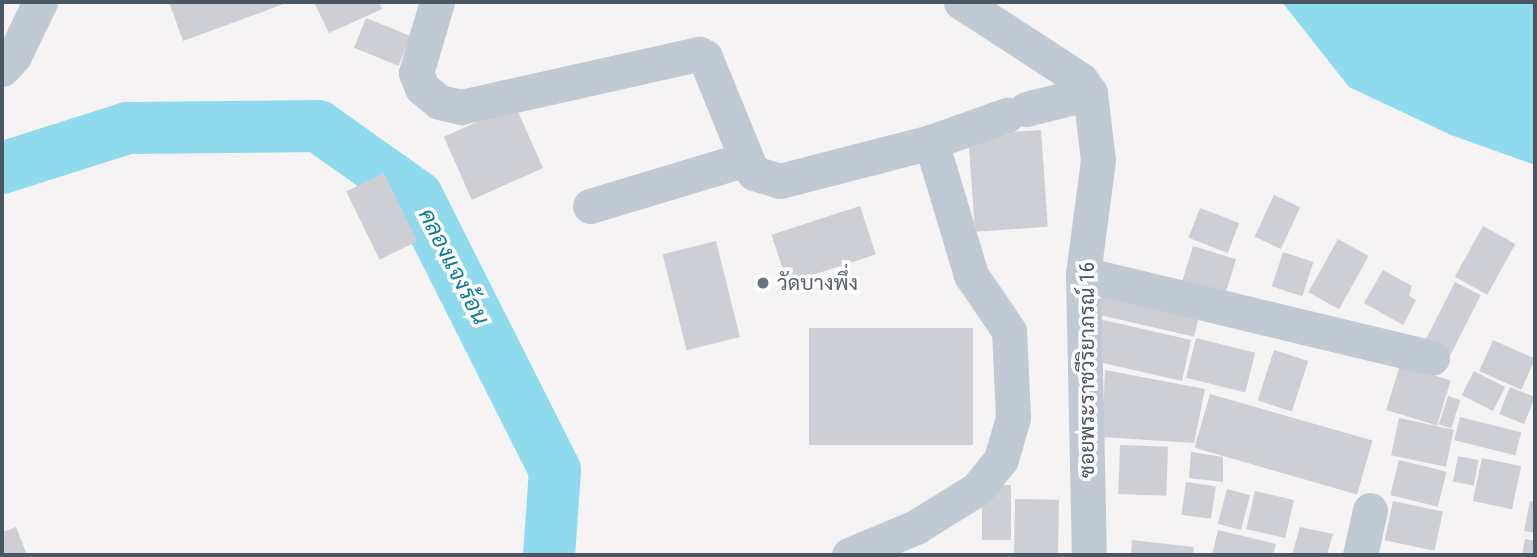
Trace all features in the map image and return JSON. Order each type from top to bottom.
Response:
[{"type":"street","points":[[2,69],[14,56],[40,2]]},
{"type":"street","points":[[436,2],[416,73],[422,88],[439,102],[461,107],[699,54],[705,57],[754,173],[780,181],[931,142],[1016,112],[1090,93],[1082,80],[961,2]]},
{"type":"street","name":"ซอยพระราชวีริยาภรณ์ 16","points":[[1089,555],[1083,274],[1098,160],[1090,93]]},
{"type":"street","points":[[849,555],[916,527],[977,489],[1002,459],[1013,418],[1009,331],[971,275],[931,142]]},
{"type":"street","points":[[590,206],[746,159]]},
{"type":"street","points":[[1083,274],[1432,358]]},
{"type":"street","points":[[1360,555],[1370,510]]},
{"type":"water","points":[[1282,2],[1535,2],[1535,165],[1451,135],[1349,87]]},
{"type":"building","points":[[169,2],[289,2],[183,41]]},
{"type":"building","points":[[314,2],[379,2],[382,9],[329,33]]},
{"type":"building","points":[[366,18],[411,36],[399,66],[354,48]]},
{"type":"building","points":[[515,105],[543,168],[472,200],[444,137]]},
{"type":"building","points":[[1041,130],[1048,227],[975,232],[968,135]]},
{"type":"building","points":[[384,173],[417,241],[380,260],[346,191]]},
{"type":"building","points":[[1274,195],[1300,207],[1281,249],[1255,237]]},
{"type":"building","points":[[860,206],[876,255],[787,283],[772,235]]},
{"type":"building","points":[[1200,208],[1239,223],[1228,253],[1189,238]]},
{"type":"building","points":[[1483,226],[1515,244],[1487,295],[1455,277]]},
{"type":"building","points":[[1338,239],[1369,256],[1339,309],[1308,292]]},
{"type":"building","points":[[716,241],[740,337],[687,350],[663,254]]},
{"type":"building","points":[[1193,246],[1236,259],[1224,299],[1181,286]]},
{"type":"building","points":[[1283,252],[1313,262],[1302,296],[1272,286]]},
{"type":"building","points":[[1383,270],[1412,286],[1409,296],[1416,300],[1403,325],[1364,303]]},
{"type":"building","points":[[1455,282],[1481,295],[1447,361],[1421,348]]},
{"type":"building","points":[[1103,287],[1200,309],[1194,337],[1097,314]]},
{"type":"building","points":[[1099,319],[1191,340],[1182,381],[1103,363]]},
{"type":"building","points":[[809,328],[973,328],[973,445],[809,445]]},
{"type":"building","points":[[1196,338],[1255,353],[1245,393],[1186,378]]},
{"type":"building","points":[[1493,340],[1535,359],[1521,390],[1479,371]]},
{"type":"building","points":[[1274,350],[1308,361],[1292,412],[1258,400]]},
{"type":"building","points":[[1400,365],[1451,380],[1437,425],[1386,410]]},
{"type":"building","points":[[1105,370],[1205,389],[1194,443],[1102,437]]},
{"type":"building","points":[[1474,371],[1505,387],[1493,411],[1462,395]]},
{"type":"building","points":[[1510,387],[1535,397],[1524,424],[1499,414]]},
{"type":"building","points":[[1210,394],[1372,441],[1357,494],[1195,448]]},
{"type":"building","points":[[1448,396],[1460,400],[1451,429],[1439,425]]},
{"type":"building","points":[[1460,417],[1521,432],[1515,456],[1454,440]]},
{"type":"building","points":[[1399,418],[1454,430],[1446,467],[1391,455]]},
{"type":"building","points":[[1120,445],[1168,447],[1166,496],[1118,494]]},
{"type":"building","points":[[1191,452],[1223,457],[1223,482],[1189,478]]},
{"type":"building","points":[[1458,456],[1479,460],[1474,486],[1453,482]]},
{"type":"building","points":[[1482,458],[1521,466],[1512,509],[1473,501]]},
{"type":"building","points":[[1399,460],[1447,472],[1438,507],[1390,495]]},
{"type":"building","points":[[1186,482],[1216,486],[1211,519],[1181,515]]},
{"type":"building","points":[[982,485],[1011,485],[1011,540],[982,540]]},
{"type":"building","points":[[1227,489],[1250,495],[1241,530],[1218,524]]},
{"type":"building","points":[[1255,491],[1294,500],[1285,538],[1246,529]]},
{"type":"building","points":[[1015,499],[1059,500],[1058,555],[1014,555]]},
{"type":"building","points":[[1393,501],[1443,512],[1435,551],[1385,540]]},
{"type":"building","points":[[1530,501],[1535,502],[1535,533],[1524,531]]},
{"type":"building","points":[[16,527],[27,555],[2,555],[2,532]]},
{"type":"building","points":[[1300,527],[1333,534],[1327,555],[1292,555]]},
{"type":"building","points":[[1218,530],[1276,544],[1273,555],[1212,555]]},
{"type":"building","points":[[1525,539],[1535,541],[1535,555],[1522,555]]},
{"type":"building","points":[[1132,540],[1194,547],[1193,555],[1131,555]]},
{"type":"waterway","name":"คลองแจงร้อน","points":[[2,168],[127,128],[318,126],[417,196],[555,470],[549,555]]},
{"type":"place","name":"วัดบางพึ่ง","points":[[763,283]]}]
